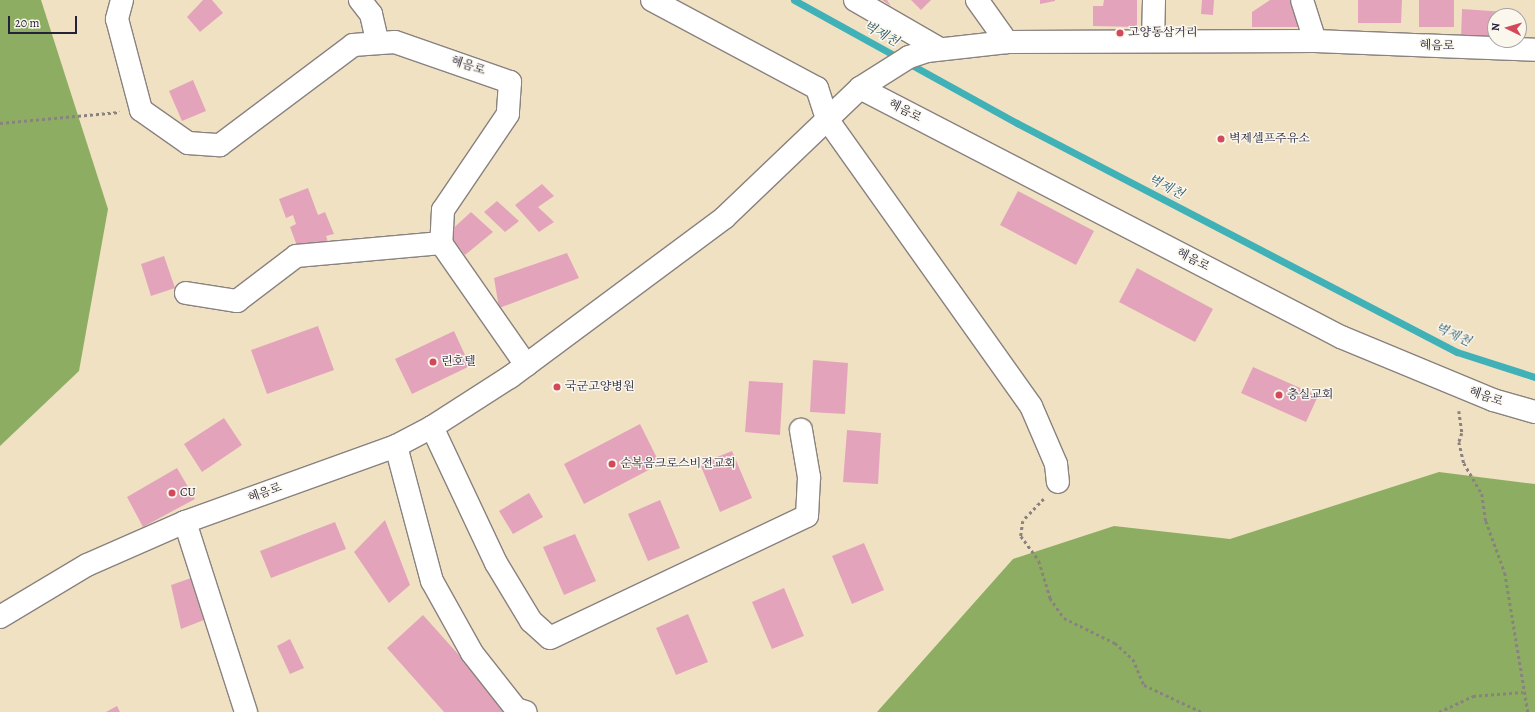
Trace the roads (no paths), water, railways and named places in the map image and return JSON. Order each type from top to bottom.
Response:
[{"type":"main road","name":"혜음로","points":[[122,0],[117,19],[141,110],[188,143],[220,145],[353,45],[377,41],[395,42],[510,82],[508,114],[443,210],[441,243]]},
{"type":"main road","points":[[360,0],[370,14],[377,41]]},
{"type":"main road","points":[[652,0],[816,88],[827,119],[1031,406],[1056,464],[1058,482]]},
{"type":"main road","points":[[855,0],[934,50]]},
{"type":"main road","points":[[977,0],[1007,42]]},
{"type":"main road","points":[[1153,41],[1154,0]]},
{"type":"main road","points":[[1302,0],[1315,41]]},
{"type":"main road","name":"혜음로","points":[[934,50],[1007,42],[1153,41],[1315,41],[1535,50]]},
{"type":"main road","points":[[867,83],[934,50]]},
{"type":"main road","name":"혜음로","points":[[0,617],[87,565],[185,522],[396,446],[432,427],[526,365],[724,218],[827,119],[867,83],[1342,337],[1440,379],[1535,412]]},
{"type":"main road","points":[[186,293],[237,301],[296,256],[441,243],[526,365]]},
{"type":"main road","points":[[432,427],[496,563],[531,621],[550,638],[807,516],[809,478],[801,430]]},
{"type":"main road","points":[[396,446],[432,581],[472,653],[516,709],[526,712]]},
{"type":"main road","points":[[185,522],[246,712]]},
{"type":"waterway","name":"벽제천","points":[[794,0],[1017,123],[1457,352],[1535,377]]},
{"type":"place","name":"고양동삼거리","points":[[1120,33]]},
{"type":"place","name":"벽제셀프주유소","points":[[1221,139]]},
{"type":"place","name":"린호텔","points":[[433,362]]},
{"type":"place","name":"국군고양병원","points":[[557,387]]},
{"type":"place","name":"충실교회","points":[[1279,395]]},
{"type":"place","name":"순복음크로스비전교회","points":[[612,464]]},
{"type":"place","name":"CU","points":[[172,493]]}]
